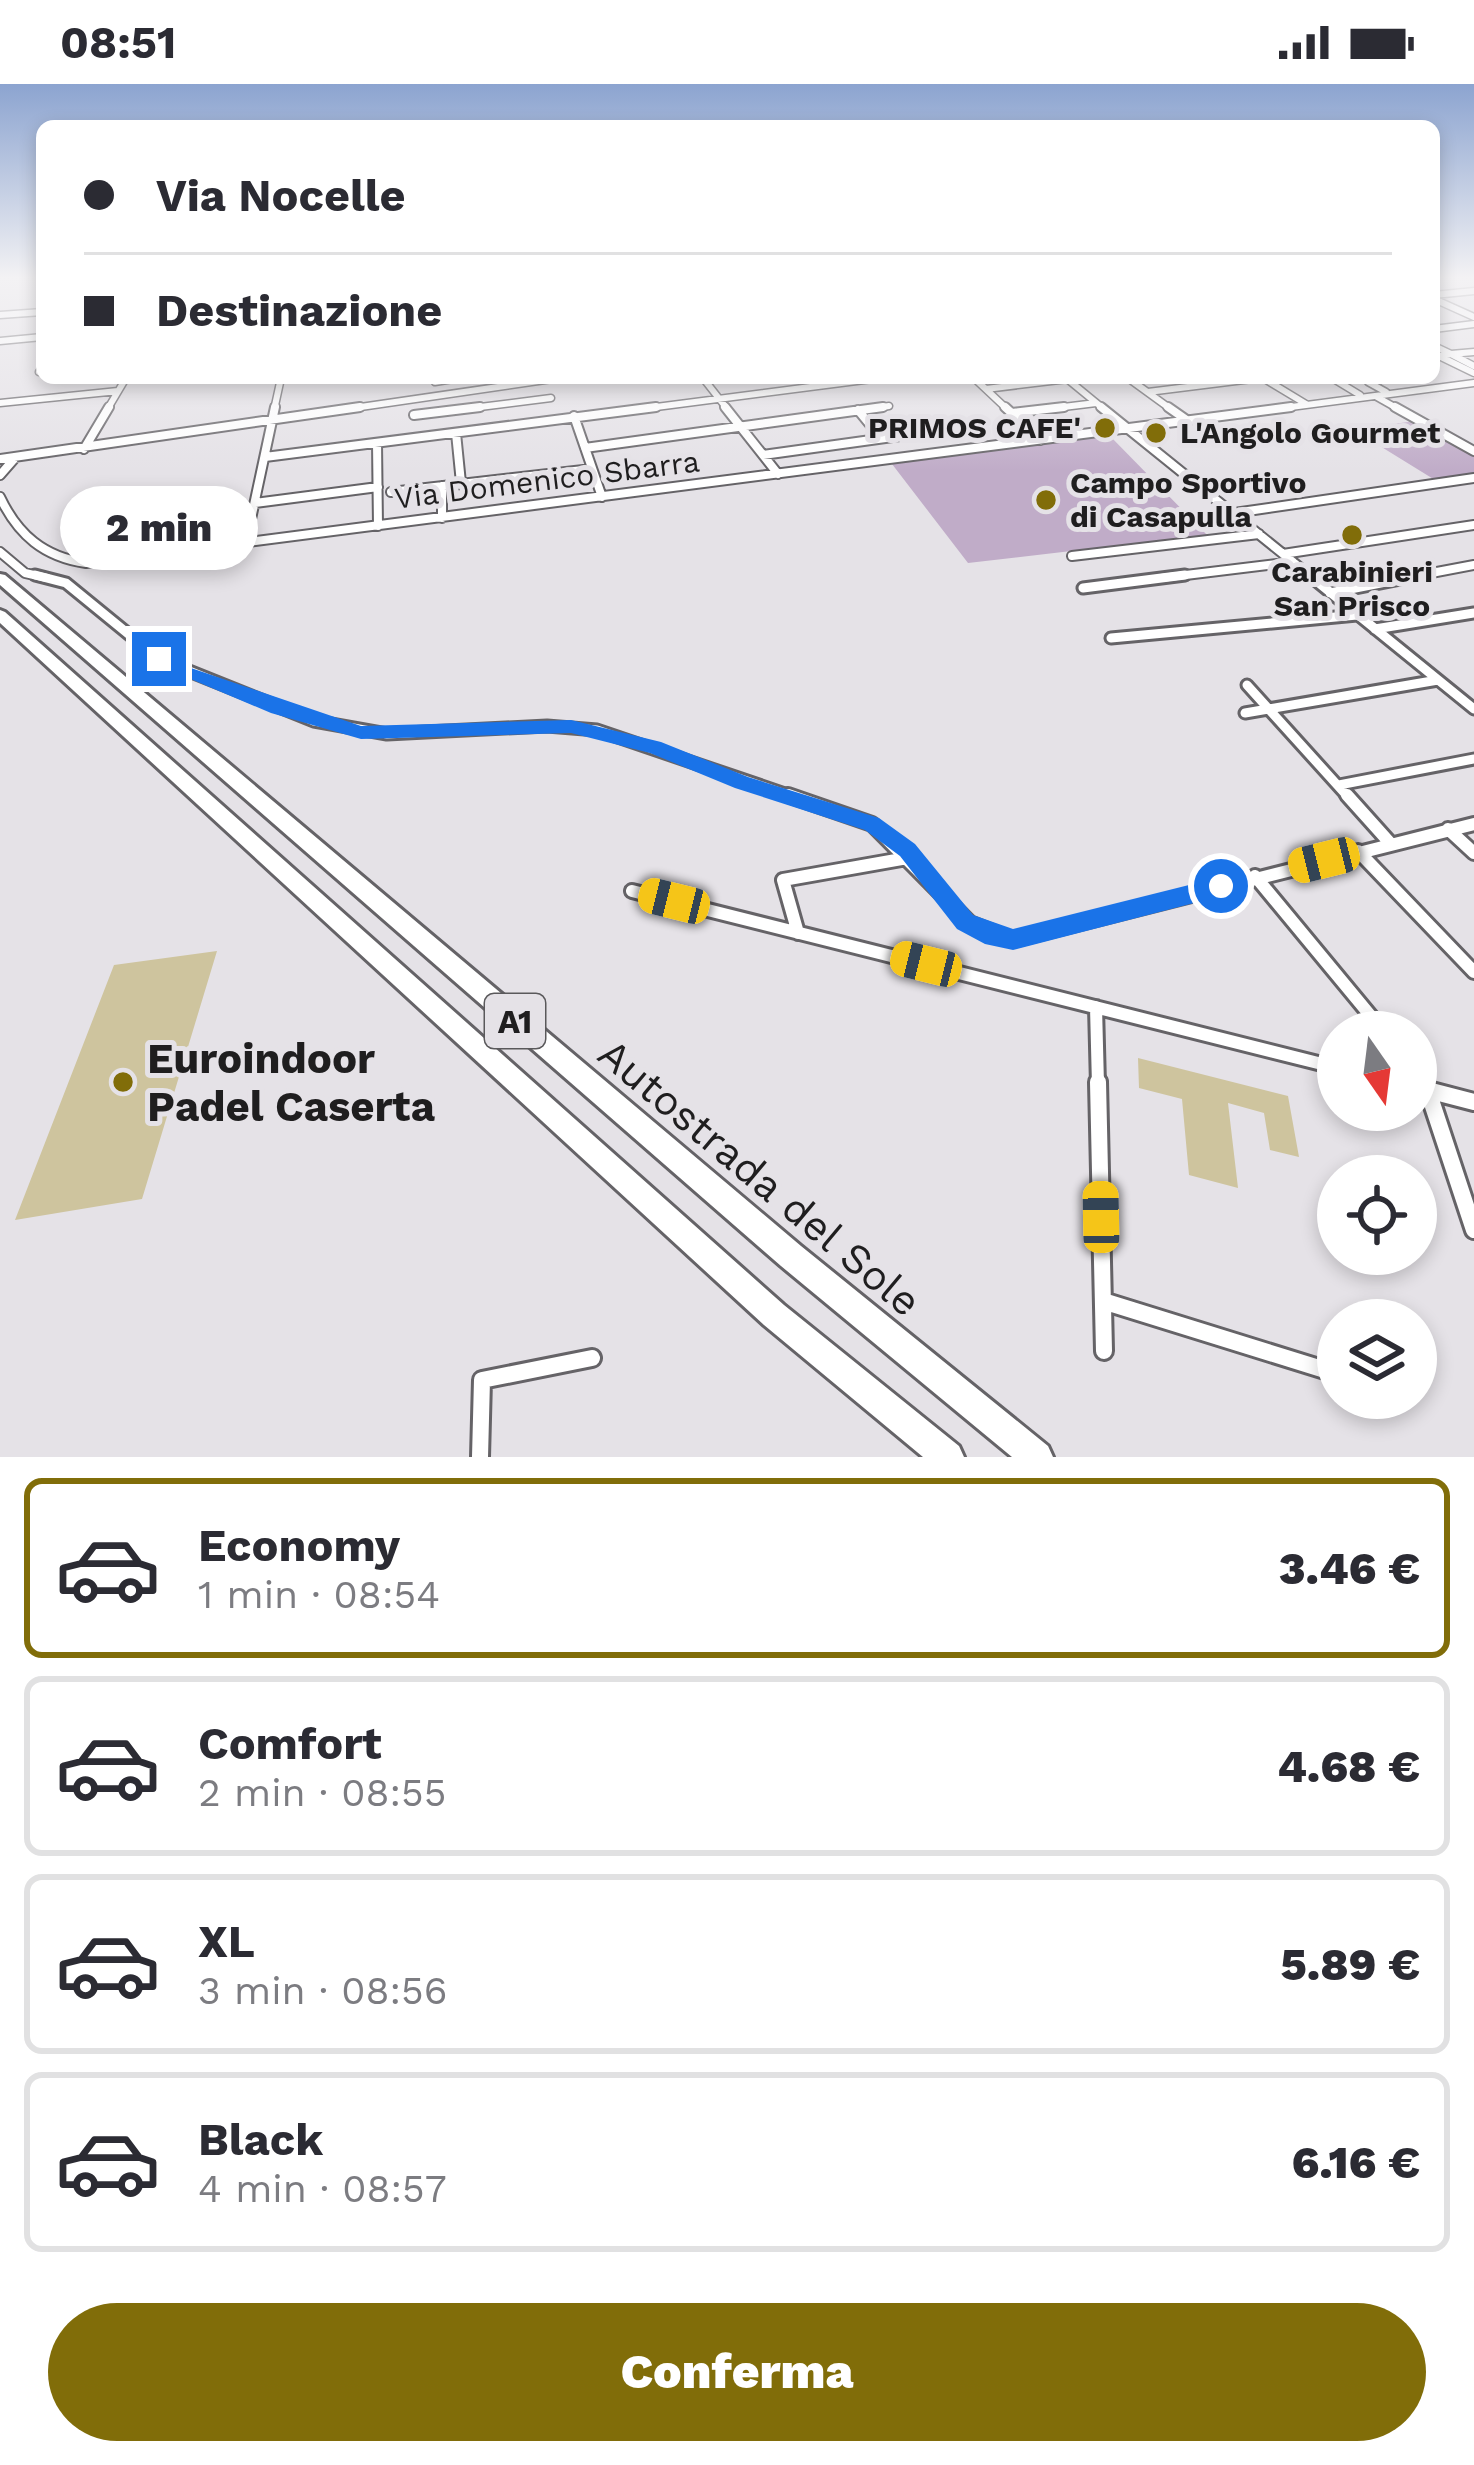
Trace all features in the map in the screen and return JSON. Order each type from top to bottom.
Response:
[{"type":"highway","name":"Autostrada del Sole","points":[[0,578],[790,1256],[1037,1457]]},
{"type":"highway","name":"A1","points":[[0,615],[774,1315],[948,1457]]},
{"type":"street","points":[[1440,349],[1451,354]]},
{"type":"street","points":[[1440,356],[1474,352]]},
{"type":"street","points":[[1440,356],[1474,369]]},
{"type":"street","name":"Via Domenico Sbarra","points":[[8,519],[49,555],[86,563],[1474,383]]},
{"type":"street","points":[[84,449],[122,384]]},
{"type":"street","points":[[189,540],[248,533],[280,384]]},
{"type":"street","points":[[0,459],[271,428],[498,384]]},
{"type":"street","points":[[708,384],[778,474]]},
{"type":"street","points":[[265,458],[829,384]]},
{"type":"street","points":[[981,384],[1041,440]]},
{"type":"street","points":[[986,389],[1026,384]]},
{"type":"street","points":[[1073,384],[1474,710]]},
{"type":"street","points":[[1137,384],[1188,421]]},
{"type":"street","points":[[1148,392],[1204,384]]},
{"type":"street","points":[[1270,384],[1307,404]]},
{"type":"street","points":[[1342,384],[1360,394]]},
{"type":"street","points":[[1371,384],[1389,394]]},
{"type":"street","points":[[1416,384],[1426,389]]},
{"type":"street","points":[[0,403],[118,391]]},
{"type":"street","points":[[1375,396],[1474,451]]},
{"type":"street","points":[[414,415],[550,398]]},
{"type":"street","points":[[413,400],[417,438]]},
{"type":"street","points":[[1012,413],[1096,403]]},
{"type":"street","points":[[585,448],[889,406]]},
{"type":"street","points":[[858,410],[881,438]]},
{"type":"street","points":[[574,416],[602,497]]},
{"type":"street","points":[[456,433],[460,483]]},
{"type":"street","points":[[763,455],[907,435]]},
{"type":"street","points":[[1456,441],[1474,439]]},
{"type":"street","points":[[377,443],[378,526]]},
{"type":"street","points":[[0,475],[17,458]]},
{"type":"street","points":[[391,492],[592,469]]},
{"type":"street","points":[[1233,513],[1474,478]]},
{"type":"street","points":[[442,486],[442,518]]},
{"type":"street","points":[[255,503],[378,487]]},
{"type":"street","points":[[0,497],[8,519],[0,527]]},
{"type":"street","points":[[1084,588],[1474,525]]},
{"type":"street","points":[[1072,556],[1258,534]]},
{"type":"street","points":[[0,552],[25,573],[66,583],[159,659],[314,721],[387,734],[571,727],[639,742],[872,824],[913,857],[965,922],[993,937],[1013,940],[1474,824]]},
{"type":"street","points":[[1330,593],[1474,565]]},
{"type":"street","points":[[1375,629],[1474,613]]},
{"type":"street","points":[[1111,638],[1358,615]]},
{"type":"street","points":[[1245,713],[1438,680]]},
{"type":"street","points":[[1246,685],[1390,844]]},
{"type":"street","points":[[1339,785],[1474,759]]},
{"type":"street","points":[[1448,829],[1474,853]]},
{"type":"street","points":[[1358,851],[1474,972]]},
{"type":"street","points":[[798,932],[783,880],[913,857]]},
{"type":"street","points":[[1256,876],[1367,1011]]},
{"type":"street","points":[[632,891],[1317,1063]]},
{"type":"street","points":[[1096,1007],[1104,1351]]},
{"type":"street","points":[[1437,1092],[1474,1102]]},
{"type":"street","points":[[1437,1126],[1474,1230]]},
{"type":"street","points":[[1103,1301],[1317,1367]]},
{"type":"street","points":[[480,1457],[482,1380],[592,1358]]},
{"type":"shaded area","points":[[1414,421],[1474,454],[1474,474],[1435,480],[1354,430]]},
{"type":"shaded area","name":"Campo Sportivo di Casapulla","points":[[1109,435],[1207,535],[968,563],[892,464]]},
{"type":"building","name":"Euroindoor Padel Caserta","points":[[217,951],[142,1199],[15,1220],[114,965]]},
{"type":"building","points":[[1138,1058],[1288,1096],[1299,1157],[1270,1150],[1264,1113],[1228,1103],[1238,1188],[1189,1175],[1182,1099],[1139,1088]]},
{"type":"place","name":"PRIMOS CAFE'","points":[[1105,428]]},
{"type":"place","name":"L'Angolo Gourmet","points":[[1156,433]]},
{"type":"place","name":"Campo Sportivo di Casapulla","points":[[1046,500]]},
{"type":"place","name":"Carabinieri San Prisco","points":[[1352,535]]},
{"type":"place","name":"Euroindoor Padel Caserta","points":[[123,1082]]},
{"type":"route","points":[[159,659],[278,708],[361,732],[571,727],[654,747],[780,796],[872,824],[907,850],[965,922],[993,937],[1013,940],[1221,886]]}]
